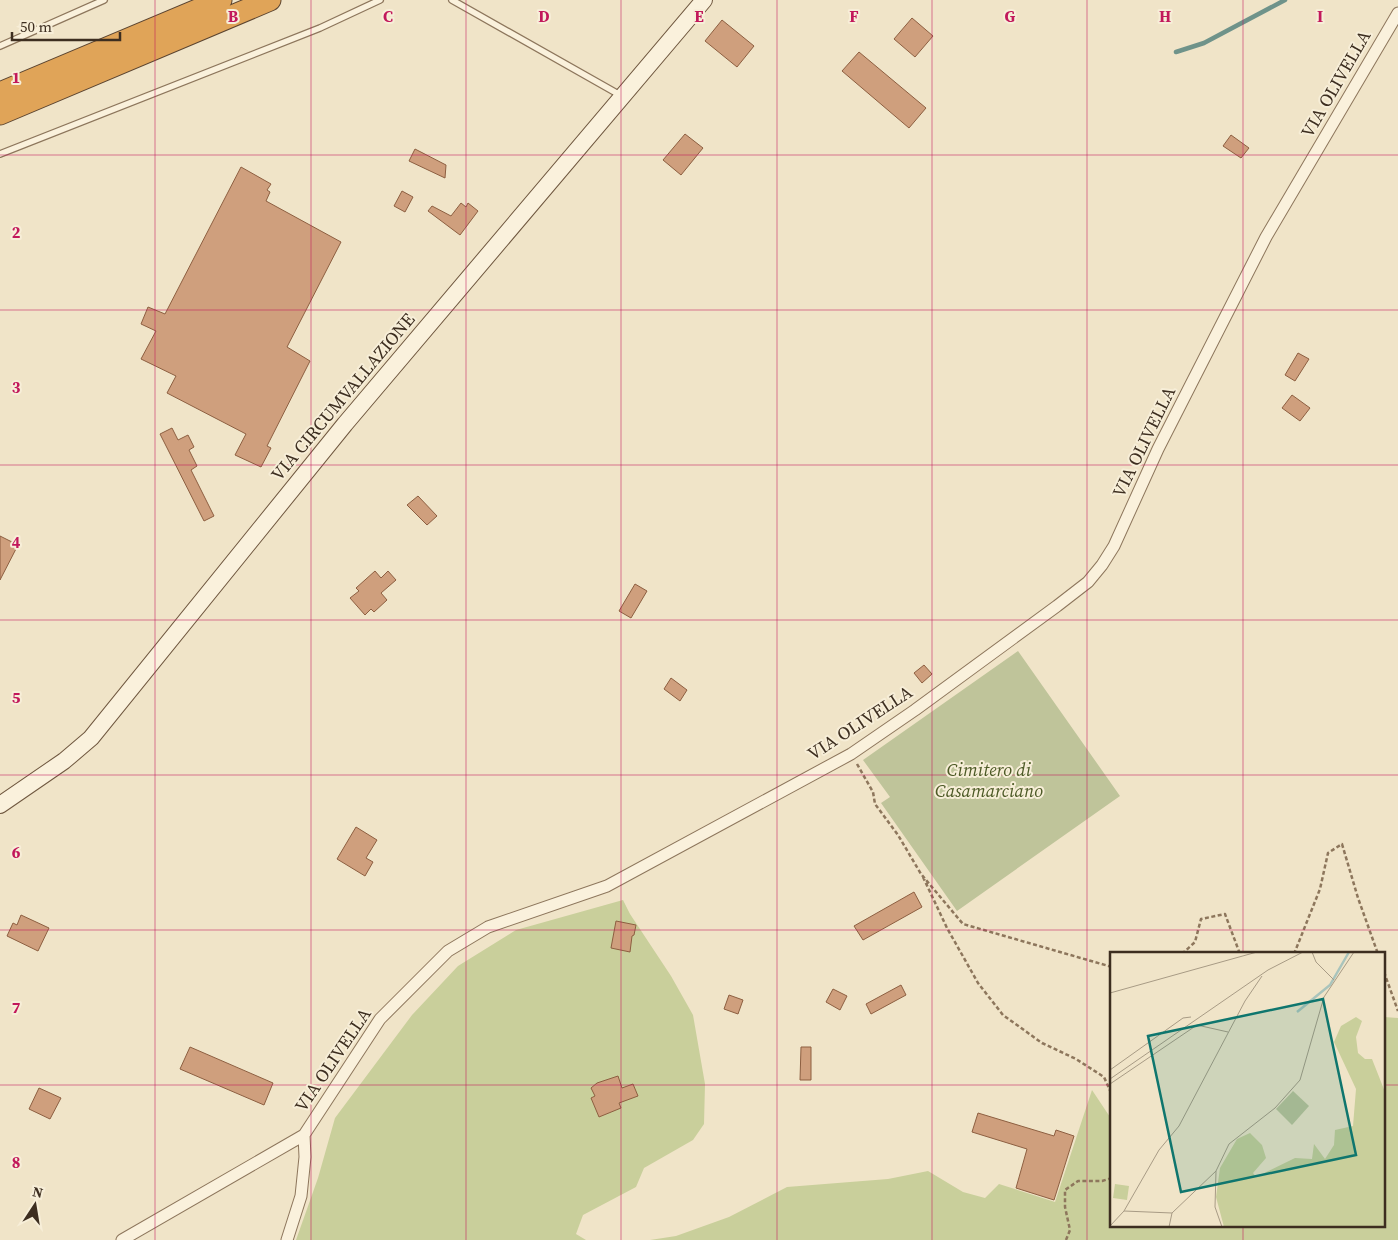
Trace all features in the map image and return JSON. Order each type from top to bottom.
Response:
[{"type":"highway","points":[[0,93],[221,0]]},
{"type":"highway","points":[[0,114],[270,0]]},
{"type":"street","name":"VIA CIRCUMVALLAZIONE","points":[[0,805],[64,761],[91,738],[345,424],[704,0]]},
{"type":"street","name":"VIA OLIVELLA","points":[[122,1240],[304,1135],[380,1019],[448,952],[488,927],[607,886],[851,754],[915,710],[1088,582],[1114,546],[1158,449],[1266,237],[1398,13]]},
{"type":"street","points":[[287,1240],[301,1196],[305,1157],[304,1135]]},
{"type":"lane","points":[[0,46],[104,0]]},
{"type":"lane","points":[[0,154],[320,28],[380,0]]},
{"type":"lane","points":[[452,0],[623,96]]},
{"type":"path","points":[[851,754],[873,792],[875,804],[898,834],[978,983],[1003,1015],[1042,1043],[1076,1059],[1104,1077],[1110,1090]]},
{"type":"path","points":[[1295,952],[1320,889],[1328,853],[1342,844],[1358,898],[1377,952]]},
{"type":"path","points":[[921,874],[963,924],[1110,966]]},
{"type":"path","points":[[1184,952],[1195,942],[1201,919],[1225,914],[1239,952]]},
{"type":"path","points":[[1386,978],[1398,1011]]},
{"type":"path","points":[[1066,1240],[1070,1230],[1065,1207],[1065,1190],[1078,1181],[1102,1181],[1110,1179]]},
{"type":"green space","name":"Cimitero di Casamarciano","points":[[1018,651],[1120,796],[957,911],[881,803],[890,797],[863,760]]},
{"type":"green space","points":[[623,900],[693,1015],[705,1084],[704,1124],[693,1140],[644,1168],[636,1187],[583,1215],[576,1234],[586,1240],[296,1240],[318,1178],[335,1118],[412,1015],[458,966],[516,930]]},
{"type":"green space","points":[[1386,1017],[1398,1018],[1398,1240],[650,1240],[676,1236],[729,1217],[787,1187],[888,1179],[928,1171],[963,1192],[985,1198],[999,1184],[1055,1202],[1092,1090],[1110,1117],[1110,1228],[1386,1228]]},
{"type":"building","points":[[912,18],[933,36],[915,57],[894,39]]},
{"type":"building","points":[[722,20],[754,46],[737,67],[705,41]]},
{"type":"building","points":[[859,52],[926,108],[909,128],[842,71]]},
{"type":"building","points":[[685,134],[703,148],[681,175],[663,160]]},
{"type":"building","points":[[1231,135],[1249,148],[1241,158],[1223,146]]},
{"type":"building","points":[[415,149],[446,165],[445,178],[409,161]]},
{"type":"building","points":[[241,167],[271,184],[267,190],[270,192],[266,201],[341,242],[287,347],[310,361],[267,446],[271,448],[261,467],[235,455],[246,434],[167,393],[176,376],[141,359],[156,331],[141,324],[148,307],[165,314]]},
{"type":"building","points":[[402,191],[413,197],[405,212],[394,206]]},
{"type":"building","points":[[461,203],[466,207],[468,203],[478,211],[460,235],[428,211],[432,206],[451,216]]},
{"type":"building","points":[[1298,353],[1309,359],[1295,381],[1285,375]]},
{"type":"building","points":[[1292,395],[1310,408],[1300,421],[1282,408]]},
{"type":"building","points":[[172,428],[178,440],[188,435],[194,447],[189,450],[197,466],[191,470],[214,516],[204,521],[160,434]]},
{"type":"building","points":[[418,496],[437,516],[427,525],[407,505]]},
{"type":"building","points":[[0,536],[18,545],[0,580]]},
{"type":"building","points":[[375,571],[381,578],[388,571],[396,580],[381,593],[387,600],[374,612],[371,609],[365,615],[350,598],[359,591],[356,588]]},
{"type":"building","points":[[635,584],[647,591],[631,618],[619,611]]},
{"type":"building","points":[[924,665],[932,674],[922,683],[914,673]]},
{"type":"building","points":[[671,678],[687,690],[680,701],[664,689]]},
{"type":"building","points":[[356,827],[377,840],[366,858],[373,862],[365,876],[337,859]]},
{"type":"building","points":[[914,892],[922,907],[863,940],[854,926]]},
{"type":"building","points":[[21,915],[49,928],[38,951],[7,936],[13,923],[17,925]]},
{"type":"building","points":[[616,921],[636,925],[634,935],[632,936],[630,952],[611,948]]},
{"type":"building","points":[[901,985],[906,995],[871,1014],[866,1004]]},
{"type":"building","points":[[833,989],[847,996],[840,1010],[826,1002]]},
{"type":"building","points":[[729,995],[743,1000],[738,1014],[724,1009]]},
{"type":"building","points":[[190,1047],[273,1083],[264,1105],[180,1069]]},
{"type":"building","points":[[801,1047],[811,1047],[811,1080],[800,1080]]},
{"type":"building","points":[[618,1076],[622,1088],[633,1084],[638,1096],[619,1103],[621,1108],[599,1117],[591,1098],[595,1096],[591,1088],[597,1083]]},
{"type":"building","points":[[39,1088],[61,1098],[50,1119],[29,1109]]},
{"type":"building","points":[[978,1113],[1054,1136],[1056,1130],[1074,1136],[1054,1200],[1016,1188],[1027,1149],[972,1132]]},
{"type":"waterway","points":[[1176,52],[1204,43],[1285,0]]}]
